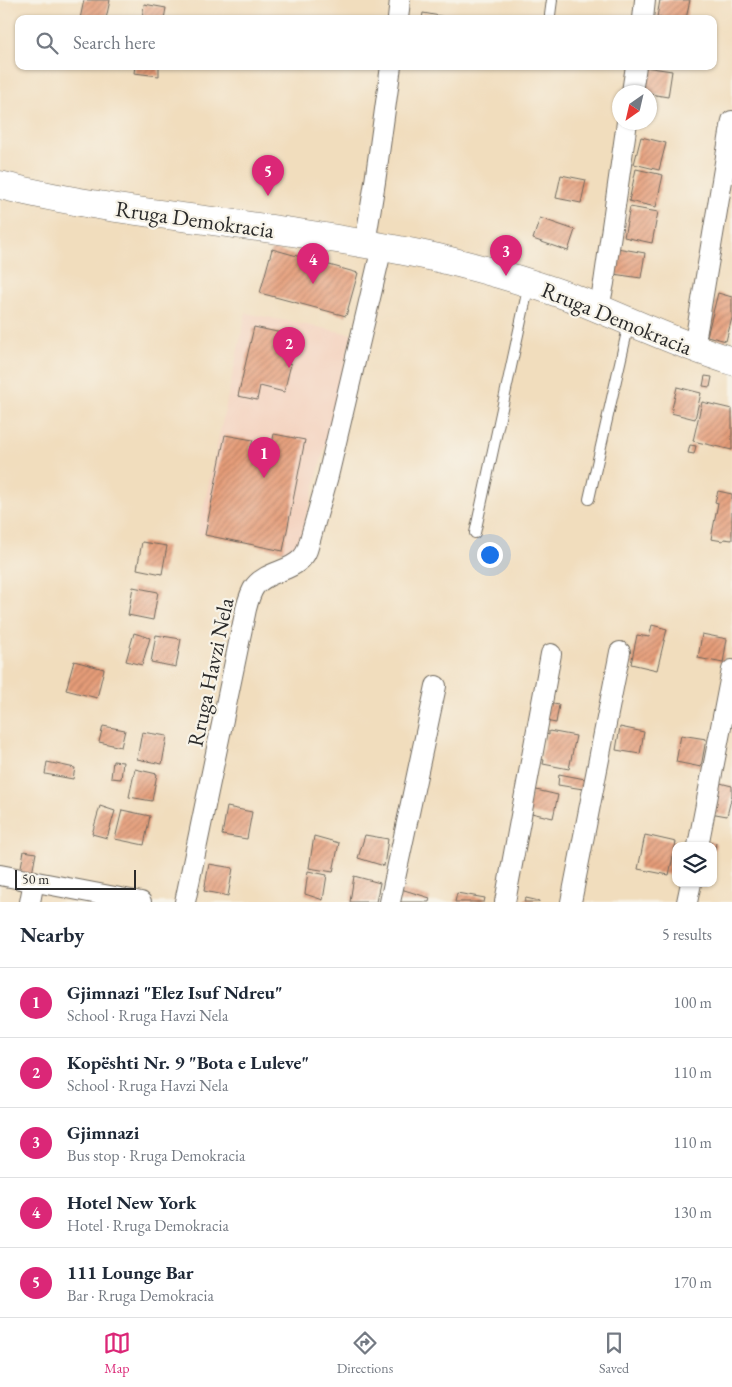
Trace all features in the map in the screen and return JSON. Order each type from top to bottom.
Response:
[{"type":"main road","name":"Rruga Demokracia","points":[[0,185],[74,201],[139,212],[303,233],[440,259],[530,283],[599,308],[694,348],[732,361]]},
{"type":"street","points":[[398,15],[400,0]]},
{"type":"street","points":[[643,15],[645,0]]},
{"type":"street","name":"Rruga Havzi Nela","points":[[185,902],[250,595],[254,587],[263,579],[294,564],[303,557],[308,547],[328,476],[374,246],[375,182],[390,70]]},
{"type":"street","points":[[633,85],[635,70]]},
{"type":"street","points":[[694,348],[732,121]]},
{"type":"street","points":[[599,308],[626,130]]},
{"type":"street","points":[[571,902],[620,652]]},
{"type":"street","points":[[505,902],[551,654]]},
{"type":"street","points":[[699,842],[732,670]]},
{"type":"street","points":[[390,902],[436,686]]},
{"type":"street","points":[[0,875],[141,902]]},
{"type":"street","points":[[30,902],[34,882]]},
{"type":"street","points":[[687,902],[690,887]]},
{"type":"lane","points":[[550,15],[552,0]]},
{"type":"lane","points":[[476,533],[530,283]]},
{"type":"lane","points":[[589,499],[629,322]]},
{"type":"shaded area","points":[[246,313],[352,334],[297,554],[198,533]]},
{"type":"building","points":[[84,0],[110,0],[107,15],[81,15]]},
{"type":"building","points":[[660,0],[690,0],[687,15],[657,15]]},
{"type":"building","points":[[144,4],[166,8],[165,15],[143,15]]},
{"type":"building","points":[[134,70],[159,70],[159,76],[134,73]]},
{"type":"building","points":[[645,70],[672,71],[668,97],[657,95],[657,85],[642,85]]},
{"type":"building","points":[[641,137],[666,143],[659,170],[634,164]]},
{"type":"building","points":[[636,169],[663,175],[656,207],[629,201]]},
{"type":"building","points":[[561,175],[586,180],[581,203],[556,198]]},
{"type":"building","points":[[630,207],[658,212],[652,243],[624,237]]},
{"type":"building","points":[[540,218],[575,230],[568,251],[533,239]]},
{"type":"building","points":[[617,248],[645,253],[641,278],[613,274]]},
{"type":"building","points":[[272,249],[358,273],[346,316],[260,293]]},
{"type":"building","points":[[718,293],[732,297],[732,318],[726,341],[707,336]]},
{"type":"building","points":[[254,327],[291,335],[289,345],[292,345],[288,363],[291,364],[284,392],[260,386],[257,400],[238,396]]},
{"type":"building","points":[[705,376],[712,377],[710,387],[703,386]]},
{"type":"building","points":[[677,387],[701,393],[695,419],[671,413]]},
{"type":"building","points":[[702,402],[732,409],[732,450],[693,441]]},
{"type":"building","points":[[274,434],[305,440],[283,551],[205,535],[225,435],[253,440],[250,450],[270,454]]},
{"type":"building","points":[[690,445],[696,446],[694,454],[688,453]]},
{"type":"building","points":[[718,491],[732,494],[732,540],[711,539],[718,503],[715,502]]},
{"type":"building","points":[[142,542],[167,546],[162,574],[137,569]]},
{"type":"building","points":[[133,587],[158,592],[153,620],[128,615]]},
{"type":"building","points":[[652,625],[667,629],[657,670],[631,664],[637,635],[649,637]]},
{"type":"building","points":[[134,633],[150,638],[142,665],[126,661]]},
{"type":"building","points":[[702,634],[727,639],[723,663],[698,658]]},
{"type":"building","points":[[156,635],[181,639],[176,667],[151,662]]},
{"type":"building","points":[[74,661],[104,669],[97,698],[66,690]]},
{"type":"building","points":[[548,703],[559,705],[556,723],[545,721]]},
{"type":"building","points":[[103,726],[125,730],[121,747],[99,742]]},
{"type":"building","points":[[620,727],[644,732],[640,754],[616,750]]},
{"type":"building","points":[[549,731],[576,736],[569,769],[543,764],[544,760],[541,759],[546,734],[549,735]]},
{"type":"building","points":[[142,732],[167,736],[162,764],[137,759]]},
{"type":"building","points":[[681,735],[706,739],[701,767],[676,762]]},
{"type":"building","points":[[113,761],[123,762],[121,779],[111,778]]},
{"type":"building","points":[[47,762],[75,768],[73,779],[45,774]]},
{"type":"building","points":[[135,769],[157,774],[152,801],[129,797]]},
{"type":"building","points":[[559,774],[585,779],[583,789],[558,785]]},
{"type":"building","points":[[716,782],[732,786],[727,816],[710,813]]},
{"type":"building","points":[[532,789],[558,795],[553,818],[527,812]]},
{"type":"building","points":[[100,806],[115,811],[107,838],[92,834]]},
{"type":"building","points":[[227,807],[252,812],[247,839],[222,835]]},
{"type":"building","points":[[122,810],[150,816],[144,845],[115,839]]},
{"type":"building","points":[[365,835],[388,839],[384,866],[358,858]]},
{"type":"building","points":[[645,835],[676,842],[672,842],[672,861],[669,875],[638,869]]},
{"type":"building","points":[[314,836],[339,843],[333,872],[309,868]]},
{"type":"building","points":[[24,851],[36,853],[32,874],[20,872]]},
{"type":"building","points":[[209,864],[233,868],[228,896],[204,891]]},
{"type":"building","points":[[308,871],[327,875],[323,900],[305,894]]},
{"type":"building","points":[[354,876],[380,883],[376,902],[350,902]]},
{"type":"building","points":[[401,889],[430,898],[429,902],[398,902]]},
{"type":"building","points":[[457,893],[485,898],[484,902],[455,902]]},
{"type":"building","points":[[526,898],[539,901],[539,902],[524,902]]},
{"type":"place","name":"111 Lounge Bar","points":[[268,196]]},
{"type":"place","name":"Gjimnazi","points":[[506,276]]},
{"type":"place","name":"Hotel New York","points":[[313,284]]},
{"type":"place","name":"Kopështi Nr. 9 \"Bota e Luleve\"","points":[[289,368]]},
{"type":"place","name":"Gjimnazi \"Elez Isuf Ndreu\"","points":[[264,478]]}]
